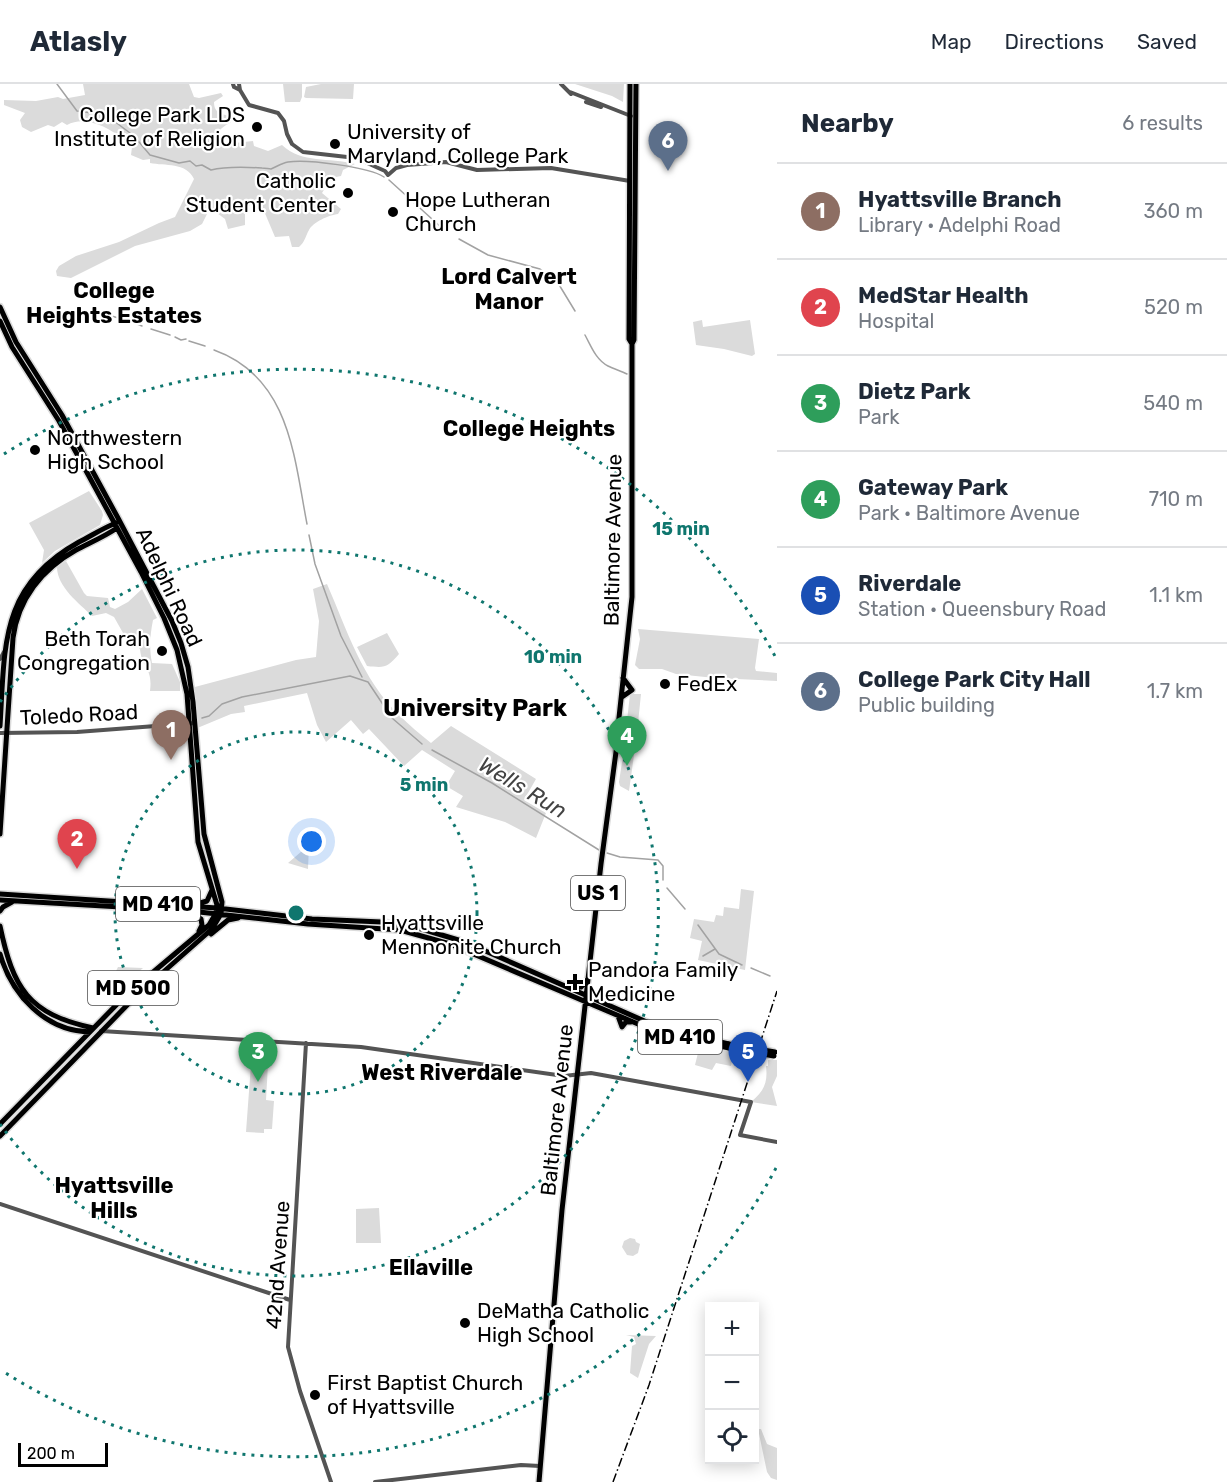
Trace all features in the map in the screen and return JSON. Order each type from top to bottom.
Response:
[{"type":"main road","name":"Baltimore Avenue","points":[[538,1482],[558,1257],[632,597],[632,344],[634,340],[630,84]]},
{"type":"main road","name":"Baltimore Avenue","points":[[632,116],[636,84]]},
{"type":"main road","name":"Adelphi Road","points":[[0,307],[18,347],[62,415],[117,525],[172,621],[181,643],[190,680],[197,833],[200,852],[219,911]]},
{"type":"main road","name":"Adelphi Road","points":[[0,321],[17,355],[59,421],[108,513],[117,525]]},
{"type":"main road","points":[[101,531],[107,522],[108,513]]},
{"type":"main road","points":[[0,726],[2,669],[7,628],[13,609],[30,579],[54,556],[117,525]]},
{"type":"main road","points":[[0,834],[3,733],[17,617],[32,588],[59,560],[117,525]]},
{"type":"main road","points":[[622,697],[632,690],[623,678]]},
{"type":"main road","name":"Adelphi Road","points":[[192,723],[204,834],[219,911]]},
{"type":"main road","points":[[618,726],[625,735],[638,738]]},
{"type":"main road","points":[[163,904],[203,903],[209,898],[212,888]]},
{"type":"main road","name":"MD 410","points":[[0,894],[163,904],[312,919],[391,923],[423,928],[465,942],[565,986],[618,1015],[622,1027],[626,1022],[633,1022],[693,1041],[776,1054]]},
{"type":"main road","name":"MD 410","points":[[0,900],[155,910],[219,911],[308,924],[384,928],[415,933],[450,944],[659,1026],[729,1046]]},
{"type":"main road","points":[[0,911],[9,903],[16,901]]},
{"type":"main road","points":[[110,907],[145,903]]},
{"type":"main road","points":[[155,910],[197,915],[201,919],[200,930],[181,948]]},
{"type":"main road","name":"MD 500","points":[[0,1136],[100,1031],[215,926],[219,911]]},
{"type":"main road","name":"MD 500","points":[[0,1124],[126,995],[209,924],[219,911]]},
{"type":"main road","points":[[199,941],[231,918],[258,918]]},
{"type":"main road","points":[[0,926],[9,965],[18,983],[34,1002],[48,1013],[91,1030]]},
{"type":"main road","points":[[0,954],[6,973],[16,991],[30,1006],[52,1022],[74,1030],[100,1031]]},
{"type":"main road","points":[[565,986],[580,987],[588,977]]},
{"type":"main road","points":[[584,1017],[592,1009],[602,1008]]},
{"type":"main road","points":[[48,1013],[52,1022]]},
{"type":"main road","points":[[74,1030],[78,1035],[78,1043]]},
{"type":"main road","points":[[38,1095],[43,1084],[42,1080]]},
{"type":"street","points":[[232,84],[240,90]]},
{"type":"street","points":[[239,84],[249,105],[278,113],[284,121],[290,140],[299,149],[312,153],[356,158],[385,171],[388,175],[396,168],[407,165],[446,162],[477,170],[551,168],[632,181]]},
{"type":"street","points":[[561,84],[570,92],[632,116]]},
{"type":"street","points":[[0,659],[5,648]]},
{"type":"street","points":[[2,669],[10,669]]},
{"type":"street","name":"Toledo Road","points":[[3,733],[77,732],[192,723]]},
{"type":"street","points":[[100,1031],[371,1048],[564,1076],[591,1073],[751,1102],[740,1135],[777,1142]]},
{"type":"street","name":"42nd Avenue","points":[[306,1043],[288,1347],[300,1391],[331,1482]]},
{"type":"street","points":[[0,1204],[290,1300]]},
{"type":"street","points":[[375,1482],[521,1465],[540,1466]]},
{"type":"shaded area","points":[[83,84],[189,84],[194,97],[221,93],[223,96],[214,102],[215,109],[231,117],[231,122],[218,132],[217,141],[226,144],[253,141],[254,146],[268,151],[282,145],[307,158],[355,164],[343,170],[341,176],[331,178],[322,193],[341,209],[338,214],[326,217],[314,224],[299,247],[292,247],[289,236],[275,237],[258,203],[250,205],[245,212],[245,225],[228,229],[225,219],[217,213],[208,212],[202,224],[190,231],[135,246],[71,278],[57,276],[56,271],[59,266],[76,256],[119,242],[175,217],[194,179],[181,167],[150,163],[150,159],[143,160],[131,155],[132,147],[102,126],[84,121],[67,125],[62,122],[54,127],[48,125],[31,132],[22,127],[20,120],[25,113],[4,105],[4,100],[36,101],[85,95]]},
{"type":"shaded area","points":[[283,84],[302,84],[300,102],[285,102]]},
{"type":"shaded area","points":[[321,84],[354,84],[353,99],[304,97],[306,87]]},
{"type":"shaded area","points":[[575,84],[624,84],[623,102],[612,96]]},
{"type":"shaded area","points":[[702,320],[703,327],[750,320],[755,354],[752,356],[696,345],[693,322]]},
{"type":"shaded area","points":[[89,491],[102,511],[100,525],[55,551],[42,563],[44,550],[29,523]]},
{"type":"shaded area","points":[[66,561],[87,596],[108,598],[110,607],[115,609],[128,602],[142,589],[157,618],[153,620],[151,631],[152,663],[172,664],[180,682],[180,691],[150,691],[150,677],[140,649],[127,640],[114,617],[106,613],[92,616],[65,588],[57,567]]},
{"type":"shaded area","points":[[327,584],[365,670],[386,701],[399,715],[431,743],[451,726],[536,779],[524,800],[546,813],[536,838],[505,822],[456,807],[463,796],[446,786],[455,771],[422,750],[404,766],[369,729],[363,734],[351,720],[326,742],[317,725],[307,693],[244,706],[245,712],[231,714],[195,729],[191,688],[296,660],[316,657],[319,621],[313,589]]},
{"type":"shaded area","points":[[638,629],[759,639],[756,671],[777,673],[777,681],[715,678],[676,674],[662,669],[639,669],[635,665],[640,639]]},
{"type":"shaded area","points":[[387,633],[399,654],[385,666],[367,666],[357,647]]},
{"type":"shaded area","points":[[630,694],[641,694],[637,733],[632,734],[626,730]]},
{"type":"shaded area","points":[[626,747],[635,748],[629,791],[620,786],[619,782]]},
{"type":"shaded area","points":[[309,845],[308,869],[288,863]]},
{"type":"shaded area","points":[[741,889],[754,891],[745,970],[698,960],[702,941],[690,938],[694,919],[714,922],[716,915],[723,916],[724,907],[739,909]]},
{"type":"shaded area","points":[[118,967],[143,968],[126,983],[116,971]]},
{"type":"shaded area","points":[[700,1045],[734,1051],[731,1066],[716,1063],[712,1070],[695,1065]]},
{"type":"shaded area","points":[[768,1060],[777,1060],[777,1076],[772,1087],[777,1106],[751,1102],[764,1086]]},
{"type":"shaded area","points":[[251,1064],[268,1064],[266,1100],[274,1101],[272,1129],[264,1129],[264,1133],[246,1132]]},
{"type":"shaded area","points":[[379,1208],[381,1243],[356,1243],[356,1209]]},
{"type":"shaded area","points":[[630,1238],[640,1244],[638,1253],[633,1256],[627,1255],[622,1247],[624,1241]]},
{"type":"shaded area","points":[[626,1335],[656,1336],[649,1344],[638,1378],[630,1373],[632,1346],[636,1344],[634,1337]]},
{"type":"shaded area","points":[[759,1429],[767,1444],[777,1448],[777,1480],[771,1478],[767,1472]]},
{"type":"waterway","points":[[57,84],[77,111],[100,114],[114,121],[134,136],[150,155],[179,163],[190,161],[196,166],[202,165],[211,170],[236,167],[271,169],[281,164],[297,161],[352,167],[384,177]]},
{"type":"waterway","points":[[389,180],[443,229]]},
{"type":"waterway","points":[[459,239],[488,255],[540,269],[558,283],[575,311]]},
{"type":"waterway","points":[[100,313],[130,321]]},
{"type":"waterway","points":[[132,322],[142,326]]},
{"type":"waterway","points":[[151,329],[170,335]]},
{"type":"waterway","points":[[585,335],[600,360],[627,374]]},
{"type":"waterway","points":[[175,337],[181,340],[186,339]]},
{"type":"waterway","points":[[189,341],[205,346]]},
{"type":"waterway","points":[[214,350],[239,362],[259,379],[273,399],[292,447],[307,524]]},
{"type":"waterway","points":[[309,535],[315,564],[341,636],[362,677]]},
{"type":"waterway","points":[[202,718],[209,716],[222,704],[242,697],[350,676],[368,682],[392,718],[422,744]]},
{"type":"waterway","name":"Wells Run","points":[[432,750],[492,783],[599,850]]},
{"type":"waterway","name":"Wells Run","points":[[607,853],[620,857],[658,860],[663,866],[663,880]]},
{"type":"waterway","name":"Wells Run","points":[[667,888],[685,909]]},
{"type":"waterway","name":"Wells Run","points":[[698,925],[719,954],[742,965]]},
{"type":"waterway","points":[[703,956],[715,949]]},
{"type":"waterway","name":"Wells Run","points":[[751,968],[770,976]]},
{"type":"railway","points":[[613,1482],[649,1385],[777,991]]},
{"type":"place","name":"College Park LDS Institute of Religion","points":[[257,127]]},
{"type":"place","name":"University of Maryland, College Park","points":[[335,144]]},
{"type":"place","name":"College Park City Hall","points":[[668,171]]},
{"type":"place","name":"Catholic Student Center","points":[[348,193]]},
{"type":"place","name":"Hope Lutheran Church","points":[[393,212]]},
{"type":"place","name":"Northwestern High School","points":[[35,450]]},
{"type":"place","name":"Beth Torah Congregation","points":[[162,651]]},
{"type":"place","name":"FedEx","points":[[665,684]]},
{"type":"place","name":"Hyattsville Branch","points":[[171,760]]},
{"type":"place","name":"Gateway Park","points":[[627,766]]},
{"type":"place","name":"MedStar Health","points":[[77,869]]},
{"type":"place","name":"Hyattsville Mennonite Church","points":[[369,935]]},
{"type":"place","name":"Pandora Family Medicine","points":[[575,982]]},
{"type":"place","name":"Dietz Park","points":[[258,1082]]},
{"type":"place","name":"Riverdale","points":[[748,1082]]},
{"type":"place","name":"DeMatha Catholic High School","points":[[465,1323]]},
{"type":"place","name":"First Baptist Church of Hyattsville","points":[[315,1395]]},
{"type":"district","name":"Lord Calvert Manor","points":[[509,288]]},
{"type":"district","name":"College Heights Estates","points":[[114,302]]},
{"type":"district","name":"College Heights","points":[[529,428]]},
{"type":"district","name":"University Park","points":[[475,708]]},
{"type":"district","name":"West Riverdale","points":[[442,1072]]},
{"type":"district","name":"Hyattsville Hills","points":[[114,1198]]},
{"type":"district","name":"Ellaville","points":[[431,1267]]}]
